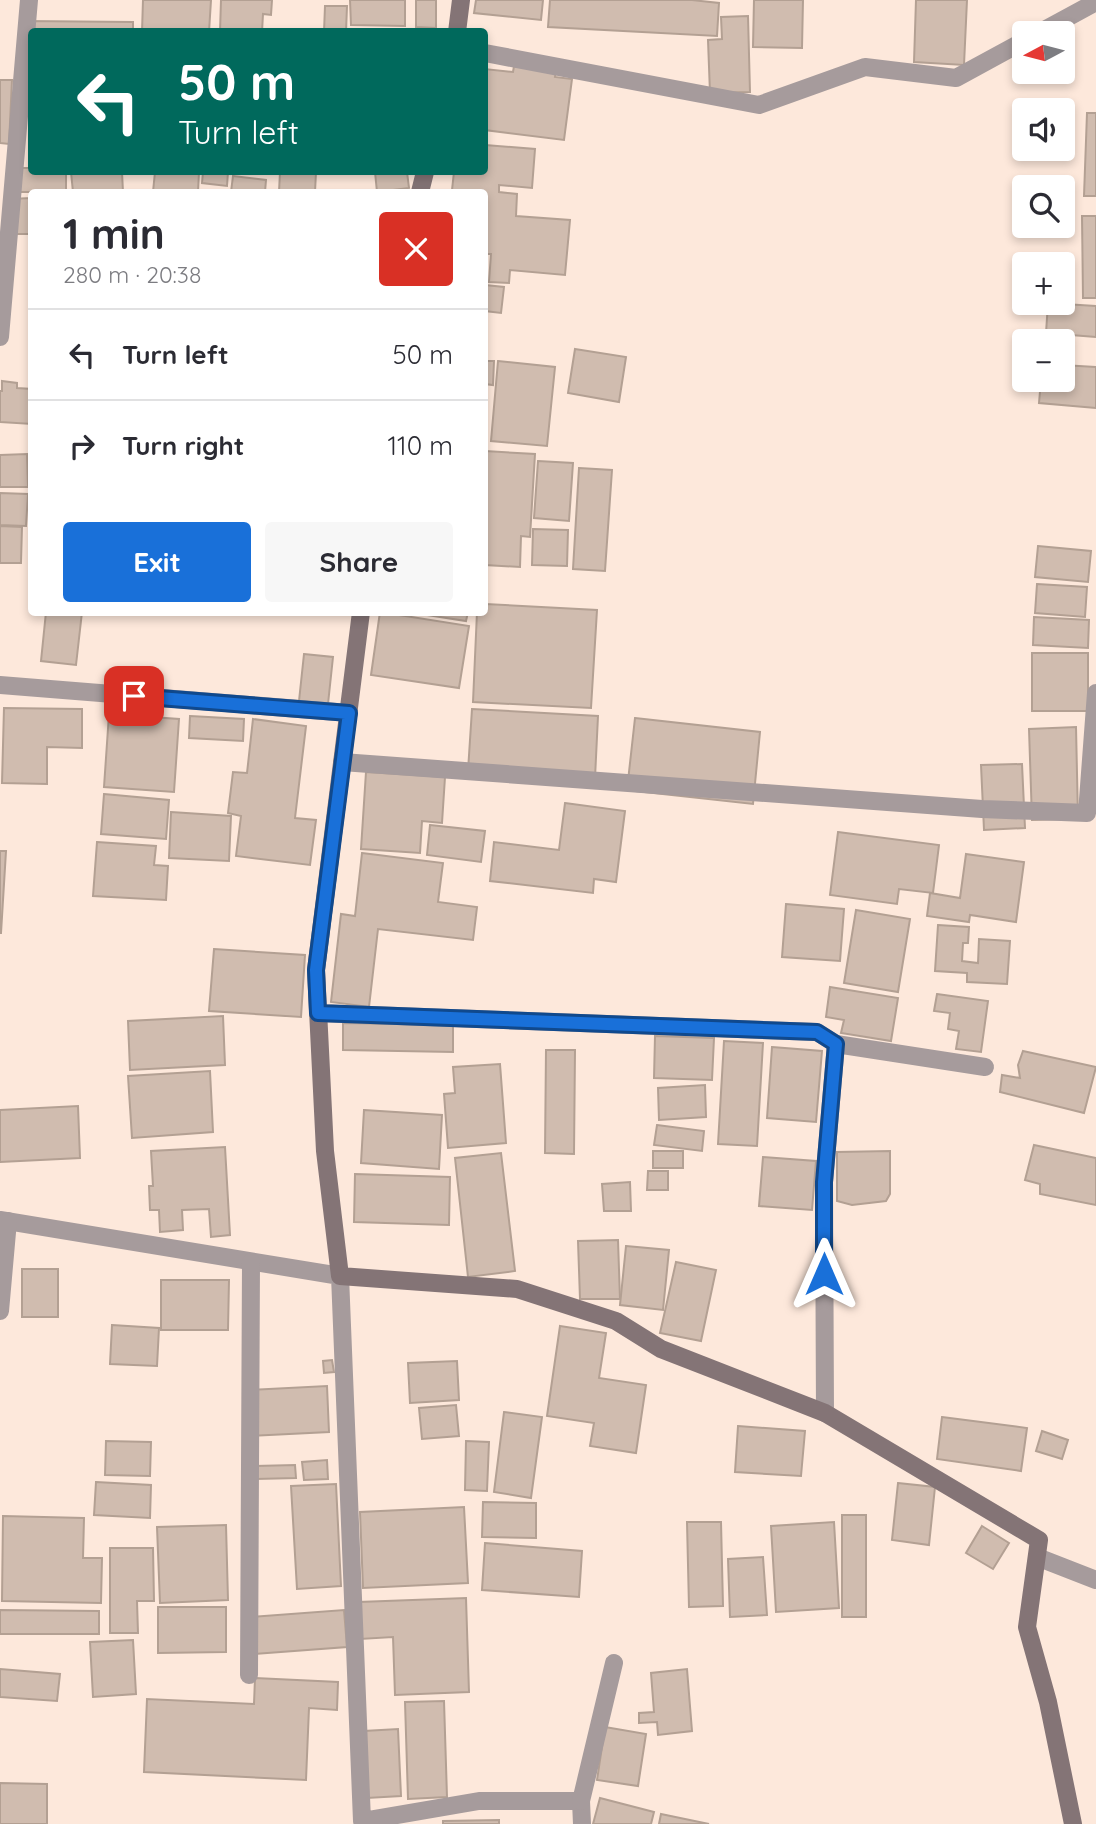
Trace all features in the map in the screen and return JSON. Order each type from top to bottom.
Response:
[{"type":"street","points":[[0,337],[2,286],[29,0]]},
{"type":"street","points":[[458,28],[461,0]]},
{"type":"street","points":[[1061,21],[1096,2]]},
{"type":"street","points":[[488,54],[759,105],[865,67],[956,78],[1012,48]]},
{"type":"street","points":[[361,616],[316,970],[325,1151],[340,1276],[362,1821],[479,1801],[581,1801]]},
{"type":"street","points":[[0,685],[349,713]]},
{"type":"street","points":[[342,762],[982,809],[1087,813],[1096,693]]},
{"type":"street","points":[[318,1013],[817,1032],[836,1044],[985,1068]]},
{"type":"street","points":[[825,1413],[824,1182],[836,1044]]},
{"type":"street","points":[[0,1311],[4,1220],[340,1276],[517,1289],[616,1321],[661,1349],[825,1413],[1039,1540],[1027,1627],[1048,1702],[1073,1824]]},
{"type":"street","points":[[249,1675],[251,1262]]},
{"type":"street","points":[[1037,1558],[1096,1580]]},
{"type":"street","points":[[582,1824],[581,1801],[614,1663]]},
{"type":"building","points":[[143,0],[211,0],[209,28],[142,28]]},
{"type":"building","points":[[221,0],[272,0],[271,15],[263,14],[262,28],[220,28]]},
{"type":"building","points":[[350,0],[405,0],[405,26],[351,25]]},
{"type":"building","points":[[416,0],[436,0],[436,28],[416,27]]},
{"type":"building","points":[[476,0],[543,0],[541,20],[474,13]]},
{"type":"building","points":[[550,0],[692,0],[719,3],[717,36],[548,27]]},
{"type":"building","points":[[754,0],[803,0],[802,48],[753,47]]},
{"type":"building","points":[[916,0],[967,0],[964,65],[914,62]]},
{"type":"building","points":[[325,6],[347,6],[346,28],[324,28]]},
{"type":"building","points":[[748,16],[750,92],[710,93],[708,40],[722,39],[721,17]]},
{"type":"building","points":[[24,21],[133,22],[133,28],[29,28]]},
{"type":"building","points":[[514,66],[556,71],[555,77],[572,79],[564,140],[488,130],[488,69],[513,72]]},
{"type":"building","points":[[0,80],[12,80],[9,144],[0,143]]},
{"type":"building","points":[[1087,113],[1096,113],[1096,196],[1084,196]]},
{"type":"building","points":[[488,145],[535,149],[532,188],[499,185],[499,192],[517,194],[516,216],[570,220],[565,275],[510,270],[509,283],[489,282],[491,254],[488,254],[488,189],[452,189],[454,175],[488,175]]},
{"type":"building","points":[[12,168],[28,168],[28,175],[66,175],[66,189],[11,192]]},
{"type":"building","points":[[71,175],[122,175],[123,189],[73,189]]},
{"type":"building","points":[[155,175],[199,175],[198,189],[153,189]]},
{"type":"building","points":[[203,175],[228,175],[227,186],[202,183]]},
{"type":"building","points":[[280,175],[316,175],[315,189],[279,189]]},
{"type":"building","points":[[375,175],[407,175],[409,188],[377,189]]},
{"type":"building","points":[[233,176],[266,180],[265,189],[231,189]]},
{"type":"building","points":[[28,198],[28,234],[9,234],[8,199]]},
{"type":"building","points":[[1082,216],[1096,216],[1096,298],[1083,298]]},
{"type":"building","points":[[488,285],[504,287],[501,313],[488,311]]},
{"type":"building","points":[[1075,305],[1096,306],[1096,337],[1075,335],[1075,329],[1046,329],[1047,315],[1075,315]]},
{"type":"building","points":[[575,349],[626,357],[619,402],[568,393]]},
{"type":"building","points":[[488,361],[494,361],[493,385],[488,384]]},
{"type":"building","points":[[498,361],[555,367],[547,446],[491,441]]},
{"type":"building","points":[[1075,366],[1096,367],[1096,408],[1039,403],[1040,392],[1075,392]]},
{"type":"building","points":[[2,381],[17,383],[17,388],[28,389],[28,424],[0,422]]},
{"type":"building","points":[[488,451],[535,454],[530,537],[521,536],[520,567],[488,565]]},
{"type":"building","points":[[27,454],[28,487],[0,487],[0,455]]},
{"type":"building","points":[[538,461],[573,463],[569,521],[534,518]]},
{"type":"building","points":[[579,468],[612,470],[605,571],[573,569]]},
{"type":"building","points":[[0,493],[28,494],[26,526],[0,525]]},
{"type":"building","points":[[0,526],[22,527],[21,563],[0,563]]},
{"type":"building","points":[[533,529],[568,530],[567,566],[532,565]]},
{"type":"building","points":[[1038,546],[1091,551],[1088,582],[1035,577]]},
{"type":"building","points":[[1037,584],[1087,587],[1085,617],[1035,613]]},
{"type":"building","points":[[488,604],[597,610],[591,708],[473,702],[477,616],[488,616]]},
{"type":"building","points":[[46,616],[82,616],[76,665],[41,661]]},
{"type":"building","points":[[379,616],[405,616],[469,626],[459,688],[371,675]]},
{"type":"building","points":[[434,616],[467,616],[466,621]]},
{"type":"building","points":[[1034,617],[1089,620],[1088,648],[1033,645]]},
{"type":"building","points":[[1032,653],[1088,653],[1088,711],[1032,711]]},
{"type":"building","points":[[304,654],[333,657],[328,704],[299,701]]},
{"type":"building","points":[[4,708],[82,709],[82,748],[47,747],[47,784],[2,783]]},
{"type":"building","points":[[472,709],[598,716],[595,778],[468,771]]},
{"type":"building","points":[[109,714],[179,719],[174,792],[104,787]]},
{"type":"building","points":[[190,716],[244,719],[243,741],[189,738]]},
{"type":"building","points":[[635,718],[760,732],[753,804],[627,790]]},
{"type":"building","points":[[253,719],[306,726],[295,818],[316,820],[310,865],[236,856],[241,816],[228,813],[233,772],[247,773]]},
{"type":"building","points":[[1076,727],[1078,819],[1032,820],[1029,729]]},
{"type":"building","points":[[1022,764],[1025,828],[984,830],[981,765]]},
{"type":"building","points":[[366,772],[445,777],[442,823],[422,821],[420,853],[361,849]]},
{"type":"building","points":[[104,794],[169,800],[166,839],[101,834]]},
{"type":"building","points":[[565,803],[625,811],[616,882],[594,879],[593,893],[490,881],[494,842],[559,850]]},
{"type":"building","points":[[171,812],[231,816],[229,861],[169,858]]},
{"type":"building","points":[[430,825],[485,831],[481,862],[427,855]]},
{"type":"building","points":[[838,832],[939,845],[933,893],[899,889],[897,904],[830,895]]},
{"type":"building","points":[[97,842],[156,846],[154,865],[168,866],[166,900],[93,896]]},
{"type":"building","points":[[0,851],[6,851],[1,933],[0,933]]},
{"type":"building","points":[[362,853],[443,863],[438,902],[477,907],[473,940],[378,929],[369,1007],[331,1002],[341,914],[355,916]]},
{"type":"building","points":[[966,854],[1024,862],[1016,922],[970,915],[969,922],[927,916],[930,893],[960,898]]},
{"type":"building","points":[[786,904],[844,909],[840,961],[782,957]]},
{"type":"building","points":[[856,910],[910,919],[898,992],[844,983]]},
{"type":"building","points":[[938,925],[969,927],[968,943],[963,943],[962,961],[978,963],[979,939],[1010,941],[1007,984],[967,982],[967,973],[935,971]]},
{"type":"building","points":[[214,949],[305,955],[301,1017],[209,1011]]},
{"type":"building","points":[[830,987],[898,998],[891,1041],[841,1033],[844,1020],[826,1017]]},
{"type":"building","points":[[937,994],[988,1001],[981,1052],[956,1049],[959,1031],[948,1029],[950,1013],[934,1011]]},
{"type":"building","points":[[223,1016],[225,1065],[130,1070],[128,1021]]},
{"type":"building","points":[[343,1023],[453,1025],[453,1052],[343,1050]]},
{"type":"building","points":[[655,1036],[714,1038],[712,1080],[654,1078]]},
{"type":"building","points":[[724,1041],[763,1043],[757,1146],[718,1144]]},
{"type":"building","points":[[772,1047],[822,1051],[816,1122],[767,1118]]},
{"type":"building","points":[[546,1050],[575,1050],[574,1154],[545,1153]]},
{"type":"building","points":[[1023,1051],[1096,1067],[1084,1113],[1000,1092],[1002,1075],[1020,1078],[1018,1065]]},
{"type":"building","points":[[500,1064],[506,1143],[448,1148],[444,1094],[455,1093],[453,1067]]},
{"type":"building","points":[[210,1071],[213,1132],[132,1138],[128,1076]]},
{"type":"building","points":[[705,1085],[706,1117],[659,1120],[658,1088]]},
{"type":"building","points":[[78,1106],[80,1158],[0,1162],[0,1110]]},
{"type":"building","points":[[364,1110],[442,1115],[439,1169],[361,1163]]},
{"type":"building","points":[[657,1125],[704,1131],[702,1151],[654,1145]]},
{"type":"building","points":[[1034,1145],[1096,1158],[1096,1205],[1040,1194],[1040,1184],[1025,1180]]},
{"type":"building","points":[[225,1147],[230,1235],[211,1237],[209,1209],[182,1210],[183,1230],[160,1232],[159,1210],[150,1210],[149,1186],[153,1186],[151,1151]]},
{"type":"building","points":[[653,1151],[683,1151],[683,1168],[653,1168]]},
{"type":"building","points":[[890,1151],[890,1194],[886,1201],[852,1205],[837,1201],[837,1152]]},
{"type":"building","points":[[501,1153],[515,1271],[468,1277],[455,1158]]},
{"type":"building","points":[[763,1157],[816,1161],[812,1210],[759,1206]]},
{"type":"building","points":[[648,1171],[668,1171],[668,1190],[647,1190]]},
{"type":"building","points":[[355,1174],[450,1177],[449,1225],[354,1222]]},
{"type":"building","points":[[630,1182],[631,1211],[604,1211],[602,1184]]},
{"type":"building","points":[[618,1240],[620,1299],[580,1299],[578,1241]]},
{"type":"building","points":[[626,1246],[669,1250],[663,1310],[620,1305]]},
{"type":"building","points":[[676,1262],[716,1270],[701,1341],[660,1333]]},
{"type":"building","points":[[22,1269],[58,1269],[58,1317],[22,1317]]},
{"type":"building","points":[[161,1280],[229,1280],[228,1330],[161,1330]]},
{"type":"building","points":[[112,1325],[159,1328],[157,1366],[110,1364]]},
{"type":"building","points":[[560,1326],[606,1333],[599,1378],[646,1385],[636,1453],[590,1446],[594,1423],[547,1416]]},
{"type":"building","points":[[332,1360],[334,1372],[324,1373],[323,1361]]},
{"type":"building","points":[[457,1361],[459,1400],[410,1403],[408,1363]]},
{"type":"building","points":[[327,1386],[329,1432],[249,1436],[247,1390]]},
{"type":"building","points":[[456,1405],[459,1436],[422,1439],[419,1408]]},
{"type":"building","points":[[504,1412],[542,1417],[531,1498],[494,1492]]},
{"type":"building","points":[[942,1417],[1027,1428],[1021,1471],[937,1459]]},
{"type":"building","points":[[738,1426],[805,1431],[801,1476],[735,1472]]},
{"type":"building","points":[[1042,1431],[1068,1440],[1062,1459],[1036,1451]]},
{"type":"building","points":[[106,1441],[151,1442],[150,1476],[105,1475]]},
{"type":"building","points":[[466,1441],[489,1442],[487,1491],[465,1490]]},
{"type":"building","points":[[327,1460],[328,1479],[304,1480],[302,1462]]},
{"type":"building","points":[[295,1465],[296,1478],[256,1479],[255,1466]]},
{"type":"building","points":[[96,1482],[151,1485],[150,1518],[94,1515]]},
{"type":"building","points":[[898,1483],[935,1487],[929,1545],[892,1540]]},
{"type":"building","points":[[336,1484],[341,1586],[297,1589],[291,1486]]},
{"type":"building","points":[[483,1502],[536,1503],[536,1538],[482,1537]]},
{"type":"building","points":[[464,1507],[468,1583],[363,1588],[360,1512]]},
{"type":"building","points":[[842,1515],[866,1515],[866,1617],[842,1617]]},
{"type":"building","points":[[3,1516],[84,1518],[83,1558],[102,1558],[101,1603],[2,1601]]},
{"type":"building","points":[[687,1522],[721,1522],[723,1606],[689,1607]]},
{"type":"building","points":[[834,1522],[839,1608],[776,1612],[771,1526]]},
{"type":"building","points":[[226,1525],[228,1600],[160,1603],[157,1527]]},
{"type":"building","points":[[982,1526],[1009,1543],[993,1569],[966,1553]]},
{"type":"building","points":[[485,1543],[582,1551],[579,1597],[482,1590]]},
{"type":"building","points":[[110,1548],[153,1548],[154,1601],[137,1601],[138,1633],[110,1633]]},
{"type":"building","points":[[763,1557],[767,1615],[730,1617],[728,1559]]},
{"type":"building","points":[[466,1598],[469,1692],[395,1695],[393,1637],[360,1639],[359,1602]]},
{"type":"building","points":[[158,1607],[226,1607],[226,1652],[158,1653]]},
{"type":"building","points":[[0,1610],[99,1611],[99,1634],[0,1634]]},
{"type":"building","points":[[344,1610],[347,1647],[253,1654],[251,1617]]},
{"type":"building","points":[[133,1640],[136,1694],[93,1697],[90,1642]]},
{"type":"building","points":[[0,1669],[60,1674],[57,1701],[0,1697]]},
{"type":"building","points":[[687,1669],[692,1731],[658,1735],[657,1722],[639,1723],[639,1713],[654,1712],[651,1673]]},
{"type":"building","points":[[255,1678],[338,1682],[337,1710],[309,1708],[306,1780],[144,1772],[147,1699],[254,1704]]},
{"type":"building","points":[[444,1701],[447,1797],[408,1799],[405,1702]]},
{"type":"building","points":[[605,1727],[646,1734],[638,1786],[597,1780]]},
{"type":"building","points":[[398,1729],[401,1796],[367,1798],[364,1731]]},
{"type":"building","points":[[0,1783],[47,1784],[47,1824],[0,1824]]},
{"type":"building","points":[[600,1798],[654,1812],[651,1824],[593,1824]]},
{"type":"building","points":[[661,1814],[709,1824],[659,1824]]},
{"type":"building","points":[[499,1820],[499,1824],[443,1824],[443,1821]]},
{"type":"route","points":[[134,696],[349,713],[316,970],[318,1013],[817,1032],[836,1044],[824,1182],[824,1274]]}]
